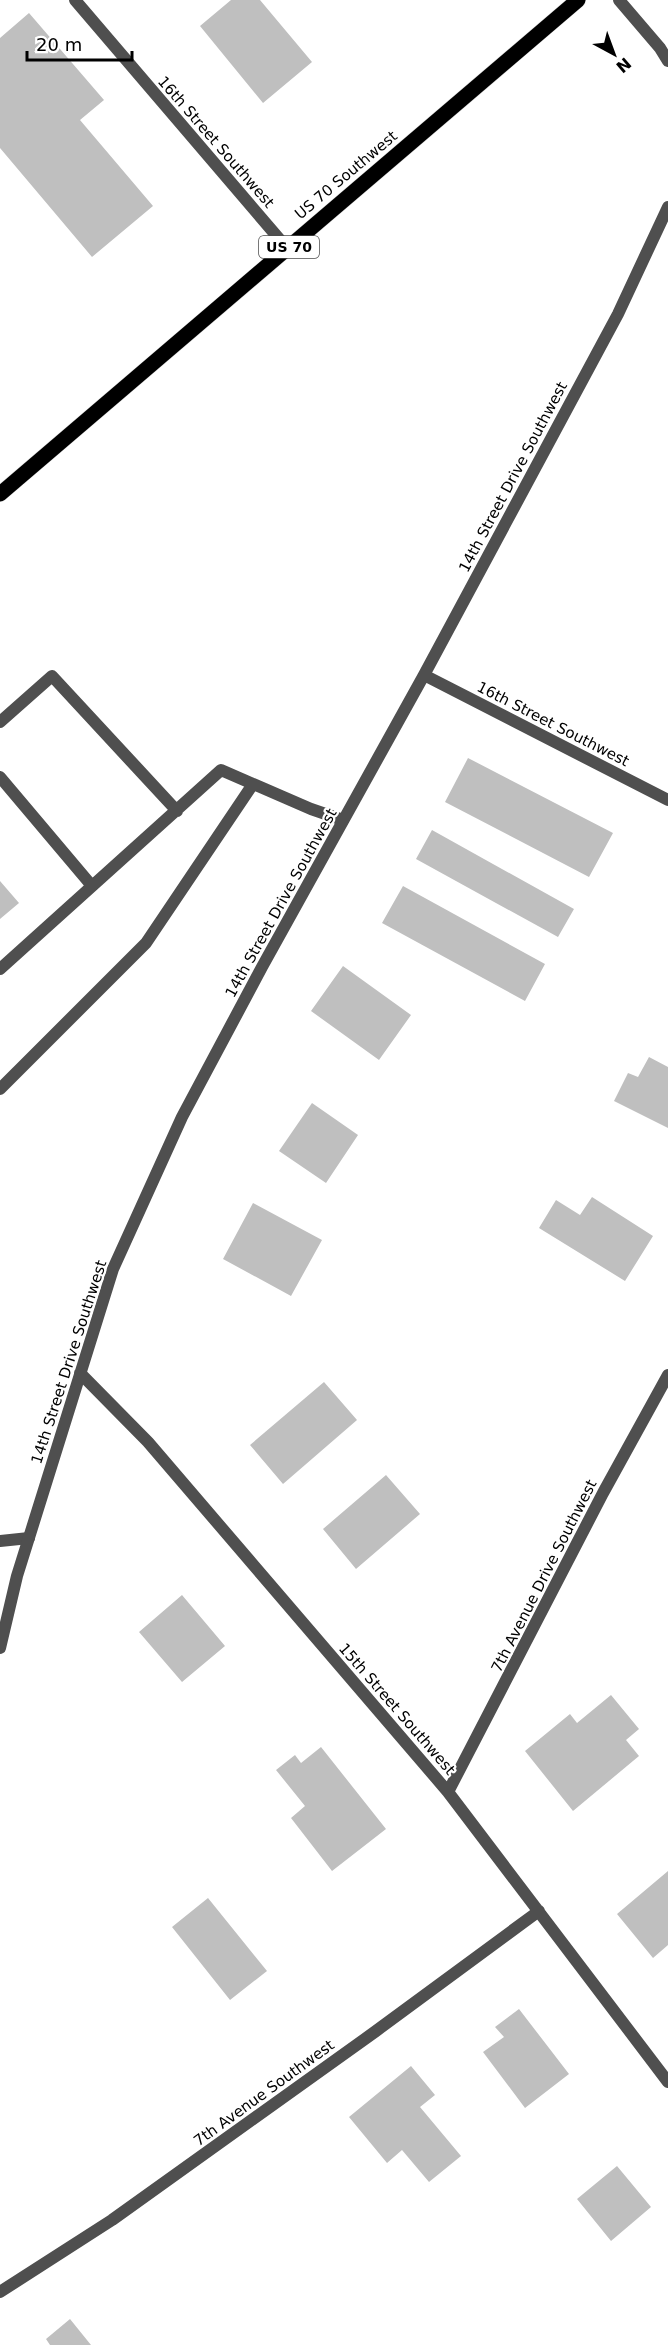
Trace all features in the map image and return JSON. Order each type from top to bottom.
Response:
[{"type":"main road","name":"US 70 Southwest","points":[[0,494],[578,0]]},
{"type":"street","name":"16th Street Southwest","points":[[75,0],[287,248]]},
{"type":"street","points":[[619,0],[660,48],[668,62]]},
{"type":"street","name":"14th Street Drive Southwest","points":[[0,1648],[17,1576],[112,1269],[182,1117],[618,314],[668,207]]},
{"type":"street","name":"16th Street Southwest","points":[[424,675],[668,800]]},
{"type":"street","points":[[0,722],[52,676],[177,811]]},
{"type":"street","points":[[0,969],[221,770],[311,809],[343,820]]},
{"type":"street","points":[[0,777],[92,886]]},
{"type":"street","points":[[0,1089],[146,943],[253,784]]},
{"type":"street","name":"15th Street Southwest","points":[[80,1373],[155,1451],[448,1792],[668,2082]]},
{"type":"street","name":"7th Avenue Drive Southwest","points":[[448,1792],[603,1493],[668,1375]]},
{"type":"street","points":[[0,1541],[29,1538]]},
{"type":"street","name":"7th Avenue Southwest","points":[[0,2292],[131,2207],[539,1911]]},
{"type":"building","points":[[231,0],[260,0],[312,62],[263,103],[200,26]]},
{"type":"building","points":[[29,13],[104,100],[80,120],[153,206],[92,257],[0,148],[0,38]]},
{"type":"building","points":[[468,758],[613,833],[589,877],[445,802]]},
{"type":"building","points":[[432,830],[574,909],[558,937],[416,859]]},
{"type":"building","points":[[0,881],[19,903],[0,919]]},
{"type":"building","points":[[403,886],[545,964],[525,1001],[382,923]]},
{"type":"building","points":[[343,966],[411,1015],[379,1060],[311,1011]]},
{"type":"building","points":[[649,1057],[668,1067],[668,1128],[614,1101],[628,1073],[638,1077]]},
{"type":"building","points":[[312,1103],[358,1135],[326,1183],[279,1151]]},
{"type":"building","points":[[592,1197],[653,1236],[625,1281],[539,1228],[556,1200],[580,1215]]},
{"type":"building","points":[[253,1203],[322,1240],[291,1296],[223,1259]]},
{"type":"building","points":[[324,1382],[357,1420],[283,1484],[250,1445]]},
{"type":"building","points":[[386,1475],[420,1514],[356,1569],[323,1529]]},
{"type":"building","points":[[182,1595],[225,1646],[182,1682],[139,1632]]},
{"type":"building","points":[[611,1695],[639,1729],[626,1740],[639,1756],[573,1811],[525,1751],[570,1714],[577,1723]]},
{"type":"building","points":[[321,1747],[386,1829],[332,1871],[291,1818],[305,1806],[276,1770],[295,1755],[301,1763]]},
{"type":"building","points":[[668,1871],[668,1945],[653,1958],[617,1914]]},
{"type":"building","points":[[208,1898],[267,1971],[230,2000],[172,1927]]},
{"type":"building","points":[[519,2009],[569,2074],[525,2108],[483,2052],[504,2037],[495,2027]]},
{"type":"building","points":[[411,2066],[435,2095],[420,2107],[461,2156],[429,2182],[402,2150],[387,2163],[349,2117]]},
{"type":"building","points":[[617,2166],[651,2207],[611,2241],[577,2199]]},
{"type":"building","points":[[70,2319],[91,2345],[50,2345],[46,2339]]}]
